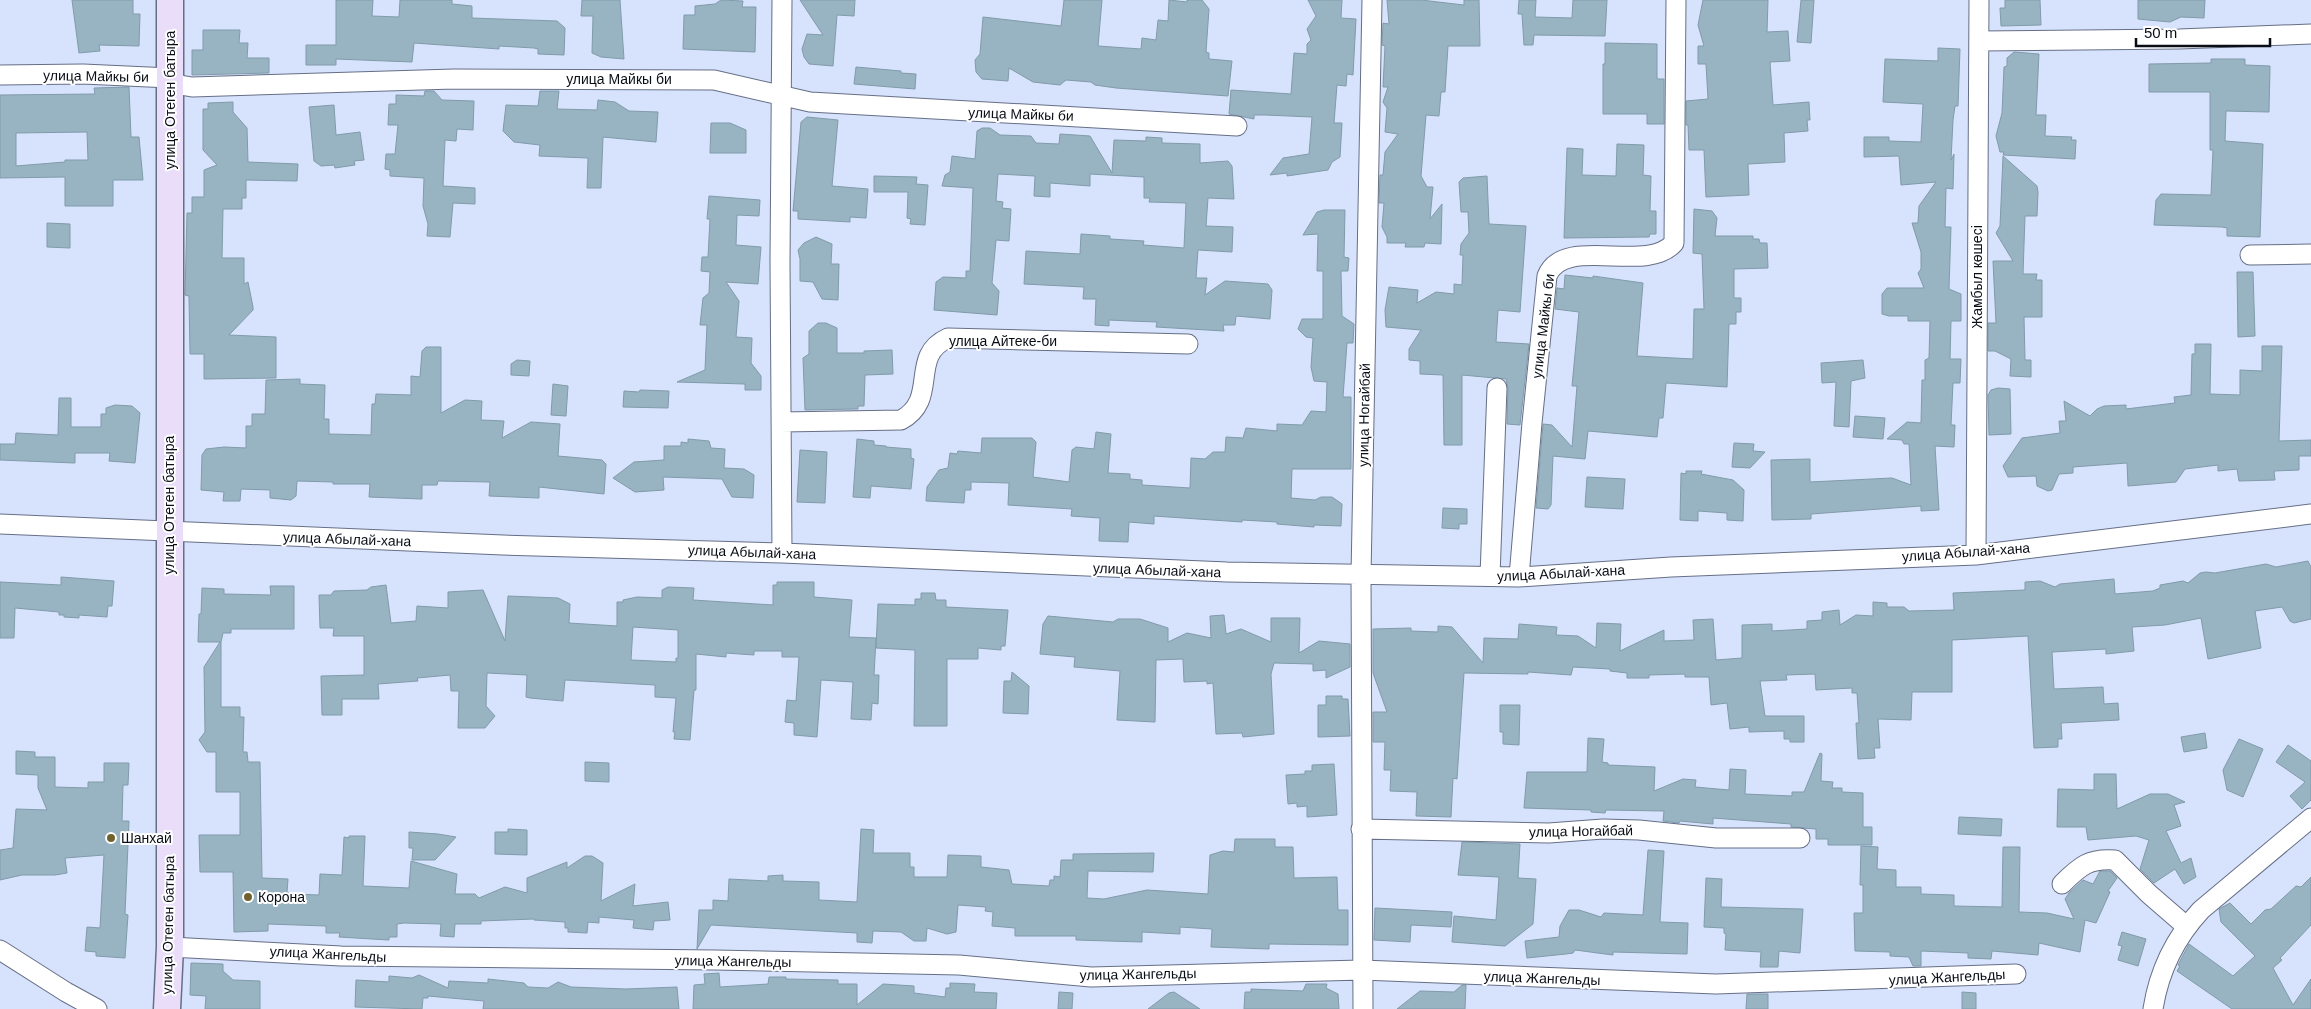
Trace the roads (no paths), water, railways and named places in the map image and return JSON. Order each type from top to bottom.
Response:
[{"type":"main road","name":"улица Отеген батыра","points":[[167,1009],[170,946],[170,0]]},
{"type":"street","points":[[782,0],[780,262],[782,553]]},
{"type":"street","name":"улица Ногайбай","points":[[1363,1009],[1361,576],[1372,0]]},
{"type":"street","name":"улица Майкы би","points":[[1519,577],[1532,423],[1547,276],[1550,267],[1559,262],[1581,256],[1658,254],[1670,248],[1674,243],[1676,0]]},
{"type":"street","name":"Жамбыл көшесі","points":[[1976,555],[1979,0]]},
{"type":"street","points":[[1979,41],[2179,39],[2311,34]]},
{"type":"street","name":"улица Майкы би","points":[[0,75],[83,74],[170,78],[180,85],[192,87],[454,79],[714,80],[810,102],[1237,126]]},
{"type":"street","points":[[2250,255],[2311,254]]},
{"type":"street","name":"улица Айтеке-би","points":[[782,422],[900,420],[912,414],[920,402],[928,354],[937,342],[948,338],[1188,344]]},
{"type":"street","points":[[1490,576],[1497,388]]},
{"type":"street","name":"улица Абылай-хана","points":[[0,524],[39,524],[169,532],[504,545],[782,553],[1217,572],[1361,576],[1519,577],[1671,567],[1976,555],[2311,514]]},
{"type":"street","points":[[2152,1009],[2156,987],[2162,972],[2186,926],[2201,910],[2311,818]]},
{"type":"street","name":"улица Ногайбай","points":[[1361,830],[1549,833],[1612,829],[1716,838],[1800,838]]},
{"type":"street","points":[[2062,884],[2078,868],[2098,859],[2115,860],[2149,894],[2186,926]]},
{"type":"street","name":"улица Жангельды","points":[[170,946],[341,956],[960,965],[1091,977],[1362,970],[1716,984],[2016,974]]},
{"type":"street","points":[[0,950],[66,992],[97,1009]]},
{"type":"place","name":"Шанхай","points":[[111,838]]},
{"type":"place","name":"Корона","points":[[248,897]]}]
